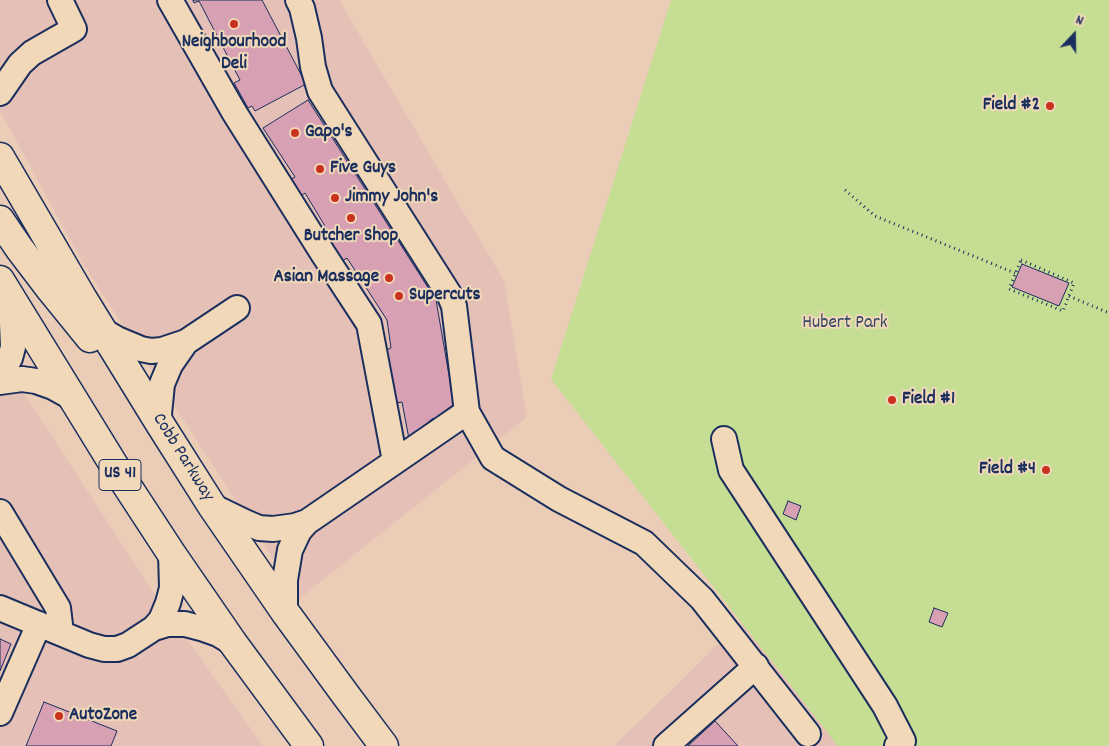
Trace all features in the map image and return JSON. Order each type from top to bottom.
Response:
[{"type":"main road","name":"Cobb Parkway","points":[[0,157],[82,298],[212,506],[285,612],[384,746]]},
{"type":"main road","points":[[0,220],[50,290],[86,333],[138,388]]},
{"type":"main road","name":"US 41","points":[[6,290],[71,397],[171,553],[233,644],[309,746]]},
{"type":"lane","points":[[0,93],[20,64],[32,53],[74,29],[60,0]]},
{"type":"lane","points":[[170,0],[234,112],[369,324],[395,461]]},
{"type":"lane","points":[[298,0],[304,16],[313,67],[320,91],[449,294],[454,306],[467,412],[493,458],[559,499],[644,543],[702,599],[808,734]]},
{"type":"lane","points":[[0,377],[10,358],[13,347],[6,290]]},
{"type":"lane","points":[[103,331],[141,349],[151,351],[162,350],[186,342],[237,308]]},
{"type":"lane","points":[[160,424],[162,384],[170,365],[186,342]]},
{"type":"lane","points":[[0,382],[22,379],[36,381],[53,387],[71,397]]},
{"type":"lane","points":[[285,612],[285,580],[290,550],[299,531],[307,522],[467,412]]},
{"type":"lane","points":[[724,439],[731,470],[885,706],[903,741],[898,746]]},
{"type":"lane","points":[[212,506],[259,528],[285,528],[307,522]]},
{"type":"lane","points":[[0,512],[58,608],[62,633]]},
{"type":"lane","points":[[0,608],[89,644],[104,649],[117,649],[128,645],[154,628],[161,620],[170,596],[172,580],[171,553]]},
{"type":"lane","points":[[0,713],[39,624]]},
{"type":"lane","points":[[154,628],[167,624],[184,624],[204,628],[218,634],[233,644]]},
{"type":"lane","points":[[666,746],[756,666]]},
{"type":"path","points":[[845,190],[875,216],[1015,273]]},
{"type":"path","points":[[1021,260],[1074,282],[1069,296],[1063,311],[1009,289],[1021,260]]},
{"type":"path","points":[[1069,296],[1109,313]]},
{"type":"shaded area","points":[[0,0],[339,0],[504,281],[527,417],[299,599],[84,265],[0,111]]},
{"type":"shaded area","points":[[0,356],[147,583],[263,746],[0,746]]},
{"type":"shaded area","points":[[741,622],[838,746],[614,746]]},
{"type":"green space","name":"Hubert Park","points":[[671,0],[1109,0],[1109,746],[838,746],[551,379]]},
{"type":"building","points":[[193,0],[262,0],[306,84],[255,111],[252,106],[248,108],[234,83],[240,80],[199,1],[194,3]]},
{"type":"building","points":[[308,100],[436,300],[454,404],[433,420],[433,418],[409,439],[402,402],[397,403],[386,350],[391,348],[387,320],[347,258],[342,261],[330,243],[334,241],[305,193],[301,196],[291,179],[295,177],[263,128]]},
{"type":"building","points":[[1022,264],[1069,283],[1059,306],[1012,287]]},
{"type":"building","points":[[788,501],[801,506],[796,520],[783,514]]},
{"type":"building","points":[[934,608],[948,613],[942,627],[929,622]]},
{"type":"building","points":[[0,639],[11,644],[0,671]]},
{"type":"building","name":"AutoZone","points":[[44,702],[117,731],[111,746],[26,746]]},
{"type":"building","points":[[715,721],[738,746],[688,746]]},
{"type":"place","name":"Neighbourhood Deli","points":[[234,24]]},
{"type":"place","name":"Field #2","points":[[1050,106]]},
{"type":"place","name":"Gapo's","points":[[295,133]]},
{"type":"place","name":"Five Guys","points":[[320,169]]},
{"type":"place","name":"Jimmy John's","points":[[335,198]]},
{"type":"place","name":"Butcher Shop","points":[[351,218]]},
{"type":"place","name":"Asian Massage","points":[[389,278]]},
{"type":"place","name":"Supercuts","points":[[399,296]]},
{"type":"place","name":"Field #1","points":[[892,400]]},
{"type":"place","name":"Field #4","points":[[1046,470]]},
{"type":"place","name":"AutoZone","points":[[59,716]]}]
